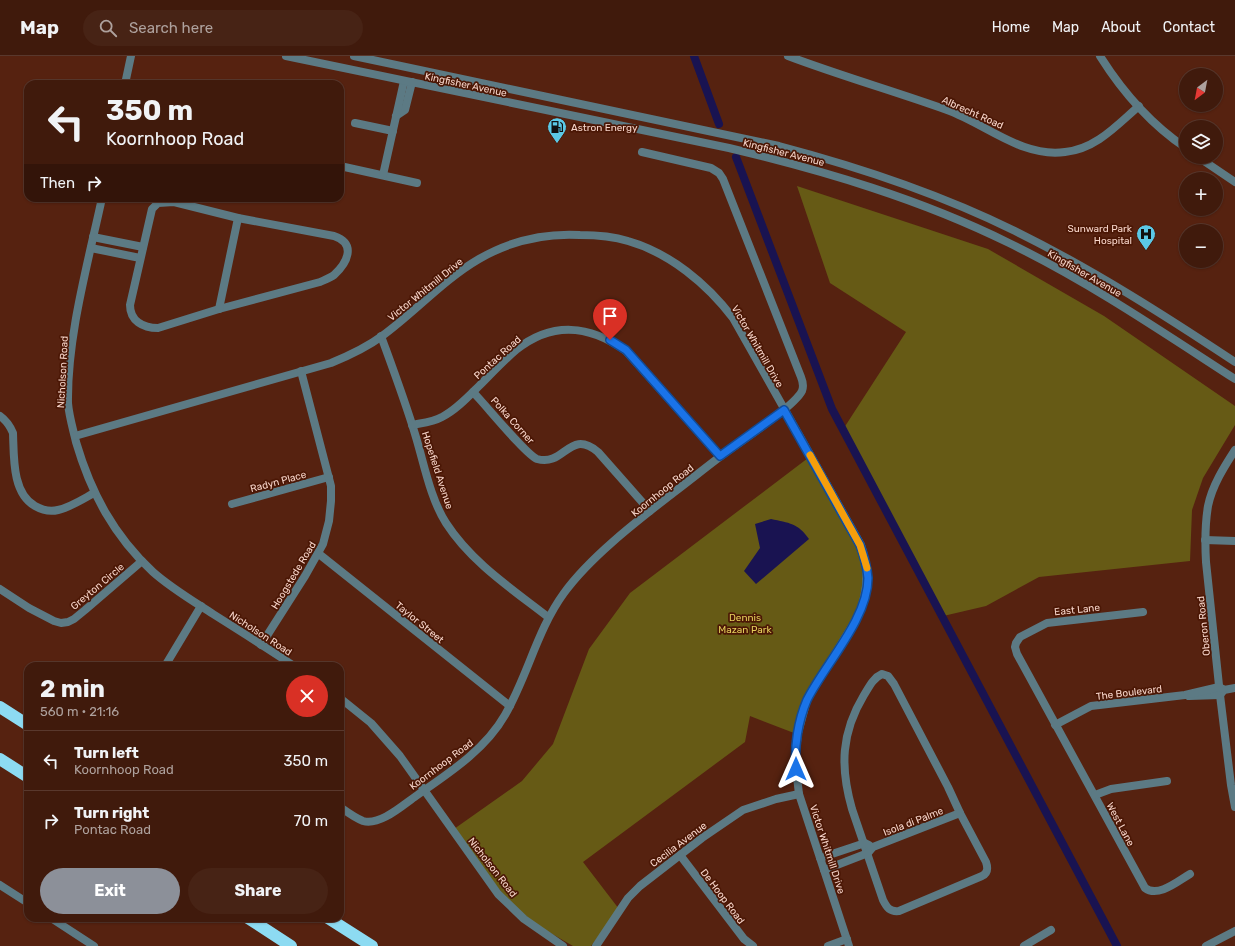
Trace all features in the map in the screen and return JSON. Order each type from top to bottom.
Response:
[{"type":"highway","points":[[0,708],[24,723]]},
{"type":"highway","points":[[0,759],[24,774]]},
{"type":"highway","points":[[254,922],[291,946]]},
{"type":"highway","points":[[334,922],[372,946]]},
{"type":"street","points":[[126,80],[131,56]]},
{"type":"street","name":"Kingfisher Avenue","points":[[286,56],[729,148],[798,165],[877,189],[960,221],[1058,268],[1126,308],[1235,379]]},
{"type":"street","name":"Kingfisher Avenue","points":[[354,56],[779,146],[885,178],[942,199],[1048,248],[1146,304],[1235,362]]},
{"type":"street","name":"Albrecht Road","points":[[788,56],[948,111],[1019,145],[1045,153],[1067,152],[1088,146],[1106,135],[1139,106]]},
{"type":"street","points":[[1101,56],[1116,80],[1139,106],[1155,123],[1179,142]]},
{"type":"street","points":[[383,175],[396,116],[405,110],[408,82]]},
{"type":"street","points":[[355,123],[393,131]]},
{"type":"street","name":"Koornhoop Road","points":[[344,809],[364,821],[376,821],[425,790],[476,752],[494,731],[510,706],[548,617],[564,592],[580,573],[606,548],[650,511],[720,456],[784,410],[802,391],[803,384],[720,173],[711,168],[642,152]]},
{"type":"street","points":[[1208,164],[1235,182]]},
{"type":"street","points":[[344,167],[417,183]]},
{"type":"street","name":"Nicholson Road","points":[[101,202],[71,348],[68,404],[82,462],[94,493],[106,515],[128,546],[142,561],[170,585],[288,662]]},
{"type":"street","points":[[158,202],[174,202],[238,218],[341,238],[346,243],[348,254],[346,260],[334,275],[320,282],[219,309],[158,328],[150,328],[137,322],[132,317],[130,304],[150,215],[154,205],[158,202]]},
{"type":"street","points":[[219,309],[238,218]]},
{"type":"street","name":"Victor Whitmill Drive","points":[[75,436],[331,363],[346,357],[381,336],[458,273],[496,250],[525,240],[563,234],[613,238],[629,241],[660,254],[676,264],[702,284],[733,318],[860,545],[864,555],[868,578],[866,591],[857,618],[813,690],[805,706],[798,733],[795,760],[799,794],[848,943]]},
{"type":"street","points":[[93,237],[143,247]]},
{"type":"street","points":[[91,248],[140,258]]},
{"type":"street","name":"Pontac Road","points":[[412,425],[441,418],[474,392],[516,350],[526,343],[541,335],[553,332],[583,330],[610,340],[626,350],[720,456]]},
{"type":"street","name":"Hopefield Avenue","points":[[381,336],[412,425],[435,500],[447,524],[468,552],[485,568],[548,617]]},
{"type":"street","name":"Hoogstede Road","points":[[261,644],[319,554],[327,533],[329,521],[331,501],[329,477],[301,371]]},
{"type":"street","name":"Polka Corner","points":[[474,392],[533,457],[544,460],[552,459],[576,444],[582,443],[587,445],[598,452],[650,511]]},
{"type":"street","points":[[0,416],[6,420],[13,434],[20,492],[31,504],[39,509],[54,511],[69,506],[94,493]]},
{"type":"street","name":"Oberon Road","points":[[1235,450],[1224,467],[1208,506],[1205,540],[1206,562],[1231,785],[1235,807]]},
{"type":"street","name":"Radyn Place","points":[[232,504],[329,477]]},
{"type":"street","points":[[1205,540],[1235,541]]},
{"type":"street","name":"Taylor Street","points":[[319,554],[510,706]]},
{"type":"street","name":"Greyton Circle","points":[[0,589],[29,608],[54,621],[61,623],[68,622],[85,610],[142,561]]},
{"type":"street","points":[[167,662],[201,606]]},
{"type":"street","name":"East Lane","points":[[1055,725],[1017,654],[1015,647],[1020,637],[1047,623],[1143,612]]},
{"type":"street","points":[[882,674],[890,678],[948,787],[960,814],[986,862],[988,870],[986,874],[982,876],[899,911],[891,911],[888,909],[883,900],[870,850],[865,843],[848,796],[844,751],[849,729],[859,702],[874,679],[882,674]]},
{"type":"street","name":"The Boulevard","points":[[1055,725],[1091,706],[1221,691],[1235,688]]},
{"type":"street","name":"Nicholson Road","points":[[344,701],[359,713],[387,741],[409,767],[498,894],[524,919],[563,946]]},
{"type":"street","name":"West Lane","points":[[1055,725],[1142,883],[1147,889],[1157,891],[1164,889],[1190,874]]},
{"type":"street","points":[[1095,796],[1110,789],[1167,781]]},
{"type":"street","name":"Cecilia Avenue","points":[[596,946],[628,898],[640,886],[680,855],[743,810],[763,803],[799,794]]},
{"type":"street","name":"Isola di Palme","points":[[824,870],[960,814]]},
{"type":"street","points":[[820,858],[865,843]]},
{"type":"street","name":"De Hoop Road","points":[[680,855],[744,939],[753,946]]},
{"type":"street","points":[[0,886],[24,901]]},
{"type":"street","points":[[57,922],[94,946]]},
{"type":"street","points":[[1024,946],[1051,930]]},
{"type":"street","points":[[1206,946],[1235,931]]},
{"type":"street","points":[[828,946],[848,943]]},
{"type":"green space","points":[[797,186],[988,249],[1104,316],[1235,406],[1235,425],[1203,478],[1192,510],[1190,561],[1039,577],[986,606],[939,617],[842,431],[906,332],[830,283]]},
{"type":"green space","name":"Dennis Mazan Park","points":[[812,455],[865,547],[867,581],[858,615],[806,703],[794,733],[750,716],[745,742],[583,862],[619,909],[591,946],[573,946],[535,924],[506,898],[454,829],[522,781],[553,744],[589,649],[630,593]]},
{"type":"shaded area","points":[[771,519],[793,524],[809,539],[756,584],[744,571],[760,548],[755,524]]},
{"type":"waterway","points":[[694,56],[719,124]]},
{"type":"waterway","points":[[736,157],[832,409],[1117,946]]},
{"type":"slow traffic","points":[[810,455],[860,545],[867,568]]},
{"type":"place","name":"Astron Energy","points":[[557,144]]},
{"type":"place","name":"Sunward Park Hospital","points":[[1146,251]]},
{"type":"route","points":[[610,340],[626,350],[720,456],[784,410],[860,545],[867,567],[868,578],[866,591],[857,618],[813,690],[805,706],[796,747],[796,769]]}]
